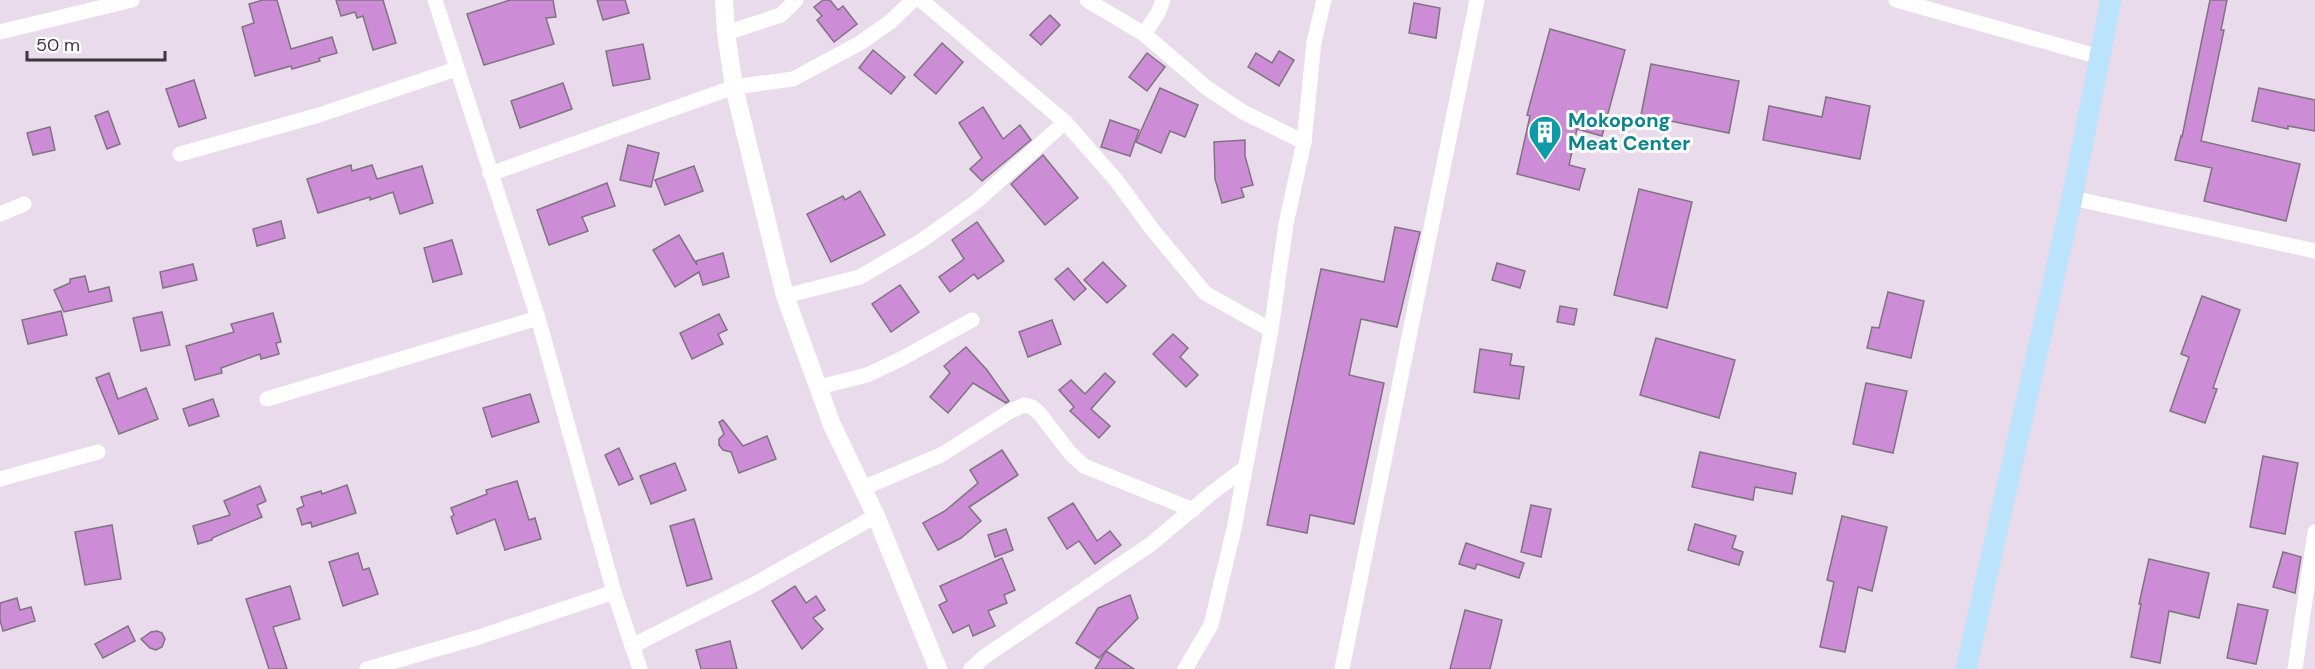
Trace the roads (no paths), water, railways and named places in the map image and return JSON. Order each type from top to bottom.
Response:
[{"type":"main road","points":[[1966,669],[2072,198],[2111,0]]},
{"type":"street","points":[[0,32],[132,0]]},
{"type":"street","points":[[435,0],[538,318],[614,592],[640,669]]},
{"type":"street","points":[[724,0],[734,87],[785,296],[832,425],[876,516],[938,669]]},
{"type":"street","points":[[726,33],[781,15],[796,0]]},
{"type":"street","points":[[490,174],[734,87],[793,79],[860,43],[890,22],[913,0]]},
{"type":"street","points":[[921,0],[1065,122],[1116,180],[1152,229],[1205,293],[1271,330]]},
{"type":"street","points":[[1087,0],[1144,34],[1207,88],[1244,112],[1304,142]]},
{"type":"street","points":[[1144,34],[1158,13],[1163,0]]},
{"type":"street","points":[[1185,669],[1211,625],[1234,529],[1271,330],[1286,224],[1304,142],[1314,42],[1324,0]]},
{"type":"street","points":[[1342,669],[1477,0]]},
{"type":"street","points":[[1896,0],[2100,57]]},
{"type":"street","points":[[180,154],[319,115],[456,69]]},
{"type":"street","points":[[785,296],[860,277],[921,242],[977,201],[1065,122]]},
{"type":"street","points":[[2072,198],[2315,250]]},
{"type":"street","points":[[0,214],[24,204]]},
{"type":"street","points":[[267,399],[538,318]]},
{"type":"street","points":[[819,387],[867,375],[972,320]]},
{"type":"street","points":[[863,488],[940,455],[1024,405],[1032,407],[1040,414],[1070,453],[1084,466],[1101,475],[1193,510]]},
{"type":"street","points":[[0,479],[98,452]]},
{"type":"street","points":[[971,669],[993,651],[1151,544],[1212,492],[1245,468]]},
{"type":"street","points":[[632,646],[753,585],[876,516]]},
{"type":"street","points":[[2295,669],[2315,532]]},
{"type":"street","points":[[367,669],[469,640],[614,592]]},
{"type":"place","name":"Mokopong Meat Center","points":[[1545,161]]}]
